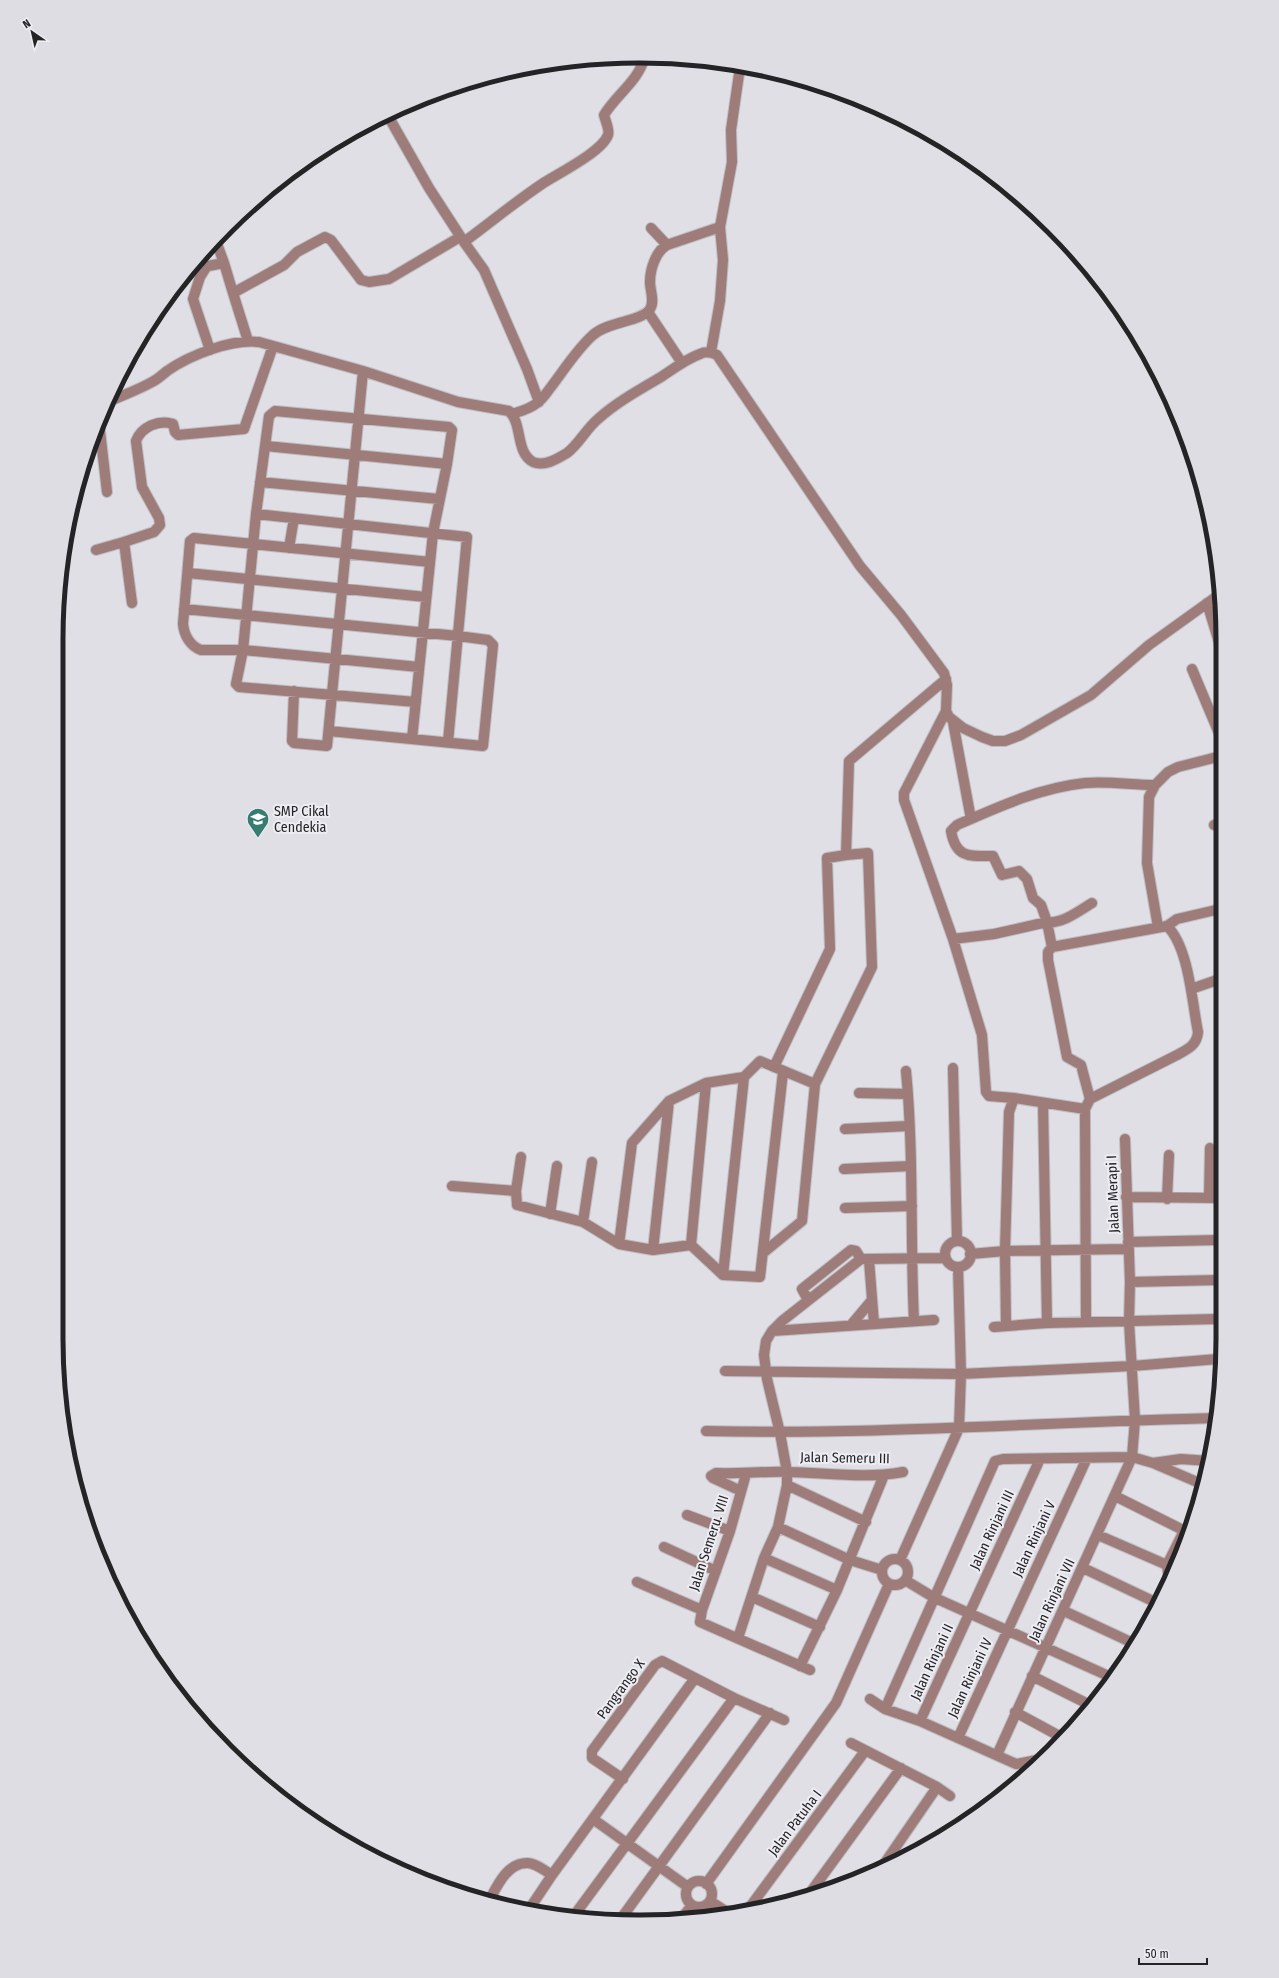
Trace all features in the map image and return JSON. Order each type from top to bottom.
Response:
[{"type":"street","points":[[233,293],[284,265],[297,252],[325,237],[331,240],[361,280],[369,282],[389,279],[462,240],[543,184],[570,168],[607,138],[609,132],[604,115],[630,83],[643,63]]},
{"type":"street","points":[[711,352],[722,283],[723,260],[720,227],[732,162],[731,130],[737,72]]},
{"type":"street","points":[[390,120],[429,188],[462,240],[484,270],[495,290],[539,402]]},
{"type":"street","points":[[512,414],[528,409],[539,402],[592,335],[603,327],[637,318],[648,312],[651,307],[652,300],[650,282],[654,265],[662,248],[720,227]]},
{"type":"street","points":[[651,228],[667,245]]},
{"type":"street","points":[[218,247],[248,341]]},
{"type":"street","points":[[210,350],[193,299],[200,277],[205,269],[208,266],[224,263]]},
{"type":"street","points":[[648,312],[682,363]]},
{"type":"street","points":[[116,399],[132,393],[154,381],[167,371],[210,350],[248,341],[273,346],[363,371],[458,402],[509,411],[512,414],[524,452],[533,462],[546,464],[567,452],[596,420],[614,405],[682,363],[700,354],[711,352],[717,355],[860,566],[920,640],[946,679],[946,711],[904,793],[904,800],[953,939],[982,1035],[986,1092],[989,1096],[1014,1098],[1085,1109]]},
{"type":"street","points":[[96,550],[154,532],[160,525],[159,518],[142,487],[136,441],[141,430],[164,422],[173,424],[175,432],[178,435],[244,429],[273,346]]},
{"type":"street","points":[[294,691],[293,742],[324,747],[328,743],[363,371]]},
{"type":"street","points":[[412,739],[416,702],[419,667],[423,632],[426,597],[433,533],[447,464],[451,428],[275,411],[269,416],[256,514],[242,650],[236,684],[239,687],[416,702]]},
{"type":"street","points":[[101,436],[107,492]]},
{"type":"street","points":[[266,446],[356,453],[447,464]]},
{"type":"street","points":[[260,482],[439,499]]},
{"type":"street","points":[[256,514],[468,537],[448,742]]},
{"type":"street","points":[[289,548],[294,518]]},
{"type":"street","points":[[419,667],[242,650],[201,650],[190,644],[183,629],[184,609],[192,539],[430,562]]},
{"type":"street","points":[[124,542],[132,603]]},
{"type":"street","points":[[188,573],[426,597]]},
{"type":"street","points":[[953,722],[973,734],[993,741],[1005,741],[1021,735],[1091,695],[1148,645],[1215,598]]},
{"type":"street","points":[[1207,604],[1216,632]]},
{"type":"street","points":[[184,609],[458,636],[488,640],[493,645],[484,745],[481,747],[448,742],[329,731]]},
{"type":"street","points":[[1192,668],[1216,726]]},
{"type":"street","points":[[846,855],[849,761],[946,679]]},
{"type":"street","points":[[946,711],[953,722],[971,819]]},
{"type":"street","points":[[1086,1322],[1085,1109],[1090,1099],[1191,1047],[1197,1040],[1198,1032],[1191,989],[1182,953],[1173,933],[1162,926],[1147,863],[1149,797],[1155,785],[1168,772],[1178,767],[1216,757]]},
{"type":"street","points":[[1052,947],[1047,922],[1041,905],[1033,898],[1027,879],[1019,870],[1002,875],[993,856],[968,856],[958,851],[952,839],[951,832],[957,825],[1014,800],[1065,786],[1086,783],[1155,785]]},
{"type":"street","points":[[763,1252],[802,1220],[815,1084],[872,967],[868,853],[827,858],[830,950],[774,1066]]},
{"type":"street","points":[[953,939],[994,934],[1047,922],[1053,923],[1092,903]]},
{"type":"street","points":[[1090,1099],[1081,1065],[1067,1057],[1048,960],[1048,952],[1052,947],[1162,926],[1178,918],[1216,910]]},
{"type":"street","points":[[1191,989],[1216,980]]},
{"type":"street","points":[[618,1244],[632,1143],[669,1101],[706,1083],[744,1077],[760,1061],[774,1066],[783,1072],[815,1084]]},
{"type":"street","points":[[953,1068],[957,1241]]},
{"type":"street","points":[[906,1071],[912,1206],[910,1258],[914,1321]]},
{"type":"street","points":[[521,1157],[516,1191],[517,1205],[583,1222],[618,1244],[653,1250],[690,1245],[723,1274],[760,1277],[783,1072]]},
{"type":"street","points":[[723,1274],[744,1077]]},
{"type":"street","points":[[690,1245],[706,1083]]},
{"type":"street","points":[[859,1093],[870,1089],[908,1094]]},
{"type":"street","points":[[1006,1326],[1005,1250],[1008,1112],[1014,1098]]},
{"type":"street","points":[[653,1250],[669,1101]]},
{"type":"street","points":[[1044,1103],[1047,1323]]},
{"type":"street","points":[[845,1129],[909,1126]]},
{"type":"street","name":"Jalan Merapi I","points":[[1125,1139],[1130,1282],[1129,1322],[1132,1366]]},
{"type":"street","points":[[1126,1197],[1166,1199],[1214,1198],[1210,1148]]},
{"type":"street","points":[[1166,1199],[1169,1155]]},
{"type":"street","points":[[583,1222],[592,1162]]},
{"type":"street","points":[[550,1214],[557,1166]]},
{"type":"street","points":[[844,1169],[911,1166]]},
{"type":"street","points":[[452,1186],[516,1191]]},
{"type":"street","points":[[845,1208],[912,1206]]},
{"type":"street","points":[[970,1254],[1005,1250],[1086,1250],[1216,1240]]},
{"type":"street","points":[[957,1241],[964,1243],[969,1248],[970,1254],[969,1260],[964,1265],[958,1267],[951,1266],[945,1258],[946,1248],[951,1243],[957,1241]]},
{"type":"street","points":[[810,1670],[738,1638],[764,1558],[778,1527],[787,1485],[787,1472],[780,1432],[766,1370],[764,1355],[766,1341],[772,1330],[808,1300],[865,1259],[945,1258]]},
{"type":"street","points":[[865,1259],[872,1300],[874,1324]]},
{"type":"street","points":[[900,1560],[960,1428],[961,1374],[958,1267]]},
{"type":"street","points":[[1130,1282],[1216,1280]]},
{"type":"street","points":[[851,1325],[872,1300]]},
{"type":"street","points":[[994,1327],[1047,1323],[1216,1319]]},
{"type":"street","points":[[772,1330],[934,1320]]},
{"type":"street","points":[[725,1371],[766,1370],[961,1374],[1132,1366],[1215,1359]]},
{"type":"street","name":"Jalan Rinjani VII","points":[[997,1755],[1045,1646],[1064,1611],[1132,1457],[1135,1420],[1132,1366]]},
{"type":"street","points":[[706,1431],[780,1432],[960,1428],[1210,1418]]},
{"type":"street","points":[[885,1708],[994,1461],[1004,1459],[1132,1457],[1153,1462],[1197,1482]]},
{"type":"street","name":"Jalan Rinjani V","points":[[1007,1631],[1087,1458]]},
{"type":"street","name":"Jalan Rinjani III","points":[[969,1614],[1040,1459]]},
{"type":"street","points":[[1153,1462],[1181,1459],[1203,1461]]},
{"type":"street","name":"Jalan Semeru III","points":[[741,1491],[711,1476],[716,1473],[746,1474],[787,1472],[884,1475],[903,1472]]},
{"type":"street","name":"Jalan Semeru. VIII","points":[[738,1638],[700,1622],[702,1610],[730,1531],[746,1474]]},
{"type":"street","points":[[800,1666],[837,1590],[884,1475]]},
{"type":"street","points":[[787,1485],[866,1522]]},
{"type":"street","points":[[1115,1496],[1183,1530]]},
{"type":"street","points":[[687,1515],[730,1531]]},
{"type":"street","points":[[778,1527],[850,1560],[882,1570]]},
{"type":"street","points":[[1098,1535],[1167,1565]]},
{"type":"street","points":[[1168,1569],[1167,1565],[1178,1543]]},
{"type":"street","points":[[664,1547],[716,1571]]},
{"type":"street","points":[[764,1558],[837,1590]]},
{"type":"street","points":[[894,1559],[900,1560],[908,1571],[905,1580],[896,1585],[889,1584],[884,1580],[882,1570],[887,1562],[894,1559]]},
{"type":"street","points":[[1083,1568],[1153,1601]]},
{"type":"street","points":[[905,1580],[933,1597],[1007,1631],[1045,1646],[1107,1676]]},
{"type":"street","points":[[637,1582],[702,1610]]},
{"type":"street","points":[[706,1884],[836,1703],[889,1584]]},
{"type":"street","points":[[752,1597],[820,1627]]},
{"type":"street","points":[[1064,1611],[1130,1642]]},
{"type":"street","name":"Jalan Rinjani II","points":[[920,1721],[969,1614]]},
{"type":"street","name":"Jalan Rinjani IV","points":[[958,1738],[1007,1631]]},
{"type":"street","name":"Pangrango X","points":[[623,1779],[592,1758],[592,1750],[658,1662],[666,1662],[734,1698],[784,1720]]},
{"type":"street","points":[[1032,1676],[1086,1703]]},
{"type":"street","points":[[532,1905],[552,1875],[695,1678]]},
{"type":"street","points":[[577,1911],[734,1698]]},
{"type":"street","points":[[870,1700],[885,1708],[920,1721],[1016,1764],[1031,1761]]},
{"type":"street","points":[[1015,1712],[1058,1735]]},
{"type":"street","points":[[624,1915],[770,1713]]},
{"type":"street","points":[[851,1743],[937,1786],[950,1796]]},
{"type":"street","name":"Jalan Patuha I","points":[[752,1904],[865,1751]]},
{"type":"street","points":[[814,1887],[901,1768]]},
{"type":"street","points":[[888,1858],[937,1786]]},
{"type":"street","points":[[593,1819],[658,1868],[688,1887]]},
{"type":"street","points":[[492,1895],[500,1880],[517,1866],[526,1863],[534,1865],[552,1875]]},
{"type":"street","points":[[700,1881],[706,1884],[710,1888],[712,1895],[710,1901],[704,1906],[698,1907],[692,1905],[687,1900],[686,1894],[688,1887],[693,1883],[700,1881]]},
{"type":"street","points":[[710,1901],[722,1909]]},
{"type":"street","points":[[686,1913],[692,1905]]},
{"type":"place","name":"SMP Cikal Cendekia","points":[[258,838]]}]
